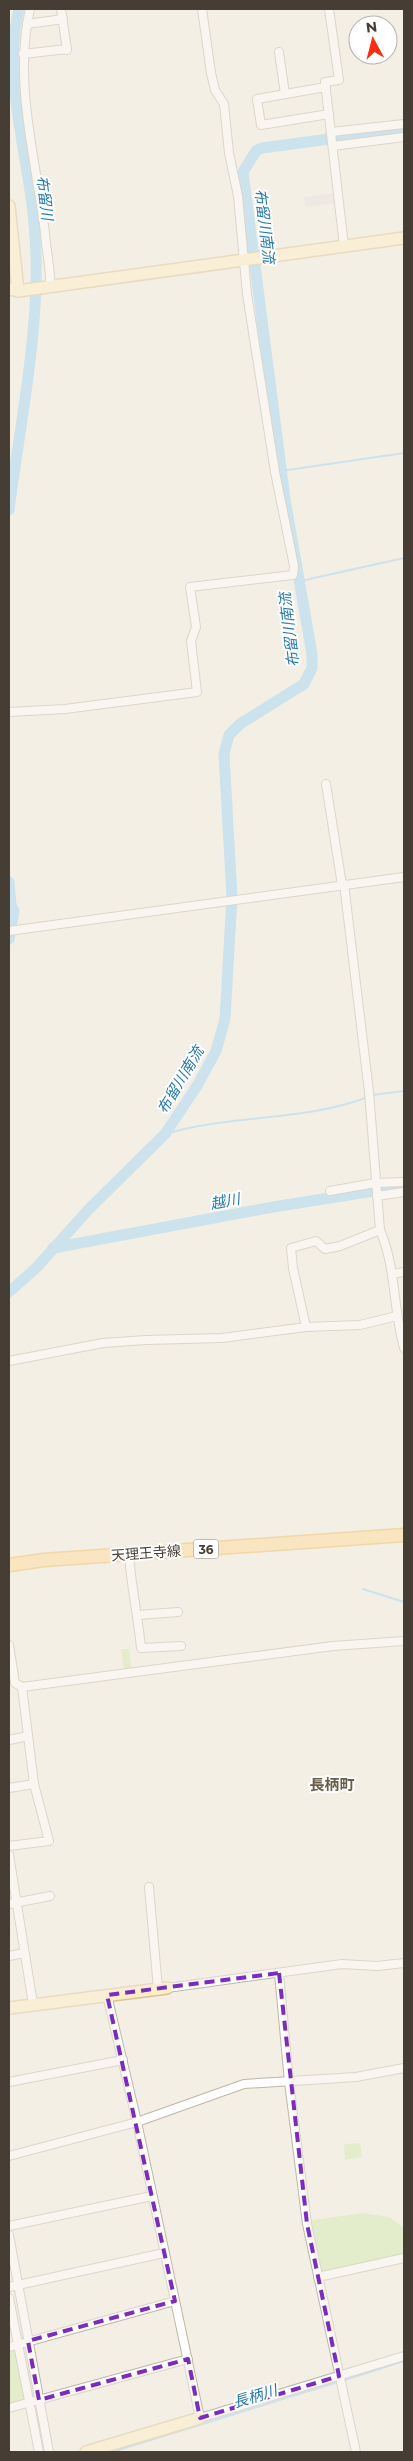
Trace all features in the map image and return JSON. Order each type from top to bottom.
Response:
[{"type":"main road","name":"天理王寺線","points":[[9,1565],[44,1560],[404,1535]]},
{"type":"street","points":[[30,9],[24,54],[23,80],[40,197],[47,286]]},
{"type":"street","points":[[24,54],[67,49],[61,9]]},
{"type":"street","points":[[9,712],[65,710],[197,692],[191,641],[196,627],[190,587],[294,576],[294,566],[275,472],[248,260],[238,196],[228,153],[224,104],[215,90],[211,73],[202,9]]},
{"type":"street","points":[[329,9],[339,80],[325,82],[344,246]]},
{"type":"street","points":[[27,24],[62,19]]},
{"type":"street","points":[[279,52],[285,94]]},
{"type":"street","points":[[326,87],[257,99],[261,125],[329,114]]},
{"type":"street","points":[[331,132],[404,124]]},
{"type":"street","points":[[332,146],[404,137]]},
{"type":"street","points":[[9,206],[14,292],[404,238]]},
{"type":"street","points":[[326,784],[343,885],[369,1092],[380,1230],[388,1248],[404,1348]]},
{"type":"street","points":[[9,931],[404,877]]},
{"type":"street","points":[[330,1191],[375,1183],[404,1182]]},
{"type":"street","points":[[376,1196],[404,1192]]},
{"type":"street","points":[[306,1328],[293,1268],[291,1248],[316,1241],[325,1249],[340,1246],[380,1230]]},
{"type":"street","points":[[392,1274],[404,1272]]},
{"type":"street","points":[[9,1362],[103,1343],[222,1338],[306,1328],[360,1325],[400,1314]]},
{"type":"street","points":[[129,1554],[132,1595],[138,1615],[141,1648],[181,1646]]},
{"type":"street","points":[[138,1615],[178,1612]]},
{"type":"street","points":[[15,1684],[333,1646],[404,1641]]},
{"type":"street","points":[[9,1645],[15,1684],[28,1736],[34,1784],[49,1841],[9,1846]]},
{"type":"street","points":[[9,1740],[28,1736]]},
{"type":"street","points":[[9,1788],[34,1784]]},
{"type":"street","points":[[9,1855],[12,1903],[24,1953],[33,2004]]},
{"type":"street","points":[[149,1888],[162,1988]]},
{"type":"street","points":[[12,1903],[50,1896]]},
{"type":"street","points":[[9,1956],[24,1953]]},
{"type":"street","points":[[9,2008],[342,1964],[377,1966],[404,1963]]},
{"type":"street","points":[[279,1973],[289,2082],[307,2224],[356,2452]]},
{"type":"street","points":[[107,1995],[137,2122],[200,2418]]},
{"type":"street","points":[[9,2082],[123,2060]]},
{"type":"street","points":[[9,2156],[137,2122],[244,2084],[356,2077],[404,2068]]},
{"type":"street","points":[[9,2226],[152,2196]]},
{"type":"street","points":[[9,2235],[13,2286],[28,2341],[49,2452]]},
{"type":"street","points":[[13,2286],[164,2253]]},
{"type":"street","points":[[318,2277],[404,2258]]},
{"type":"street","points":[[9,2298],[39,2452]]},
{"type":"street","points":[[9,2347],[175,2301]]},
{"type":"street","points":[[86,2452],[118,2448],[200,2418],[404,2356]]},
{"type":"street","points":[[9,2408],[188,2358]]},
{"type":"highlighted area","points":[[279,1973],[307,2224],[339,2376],[200,2418],[188,2359],[39,2400],[28,2341],[175,2301],[107,1995]]},
{"type":"green space","points":[[121,1649],[129,1649],[132,1670],[124,1671]]},
{"type":"green space","points":[[360,2143],[362,2157],[345,2160],[344,2144]]},
{"type":"green space","points":[[362,2213],[389,2217],[404,2228],[404,2257],[318,2277],[306,2221]]},
{"type":"green space","points":[[15,2349],[25,2400],[9,2405],[9,2350]]},
{"type":"shaded area","points":[[335,193],[337,203],[305,207],[304,197]]},
{"type":"waterway","name":"布留川","points":[[9,510],[29,367],[36,295],[34,223],[18,116],[13,62],[19,9]]},
{"type":"waterway","name":"布留川南流","points":[[9,1292],[36,1268],[89,1209],[165,1134],[197,1086],[216,1051],[225,1019],[232,897],[224,754],[229,735],[240,724],[304,684],[312,668],[312,654],[285,499],[243,172],[256,151],[262,148],[404,129]]},
{"type":"waterway","points":[[281,471],[404,453]]},
{"type":"waterway","points":[[314,578],[404,558]]},
{"type":"waterway","points":[[300,582],[313,578]]},
{"type":"waterway","name":"布留川","points":[[9,882],[11,905],[14,911],[9,939]]},
{"type":"waterway","points":[[372,1095],[404,1091]]},
{"type":"waterway","points":[[165,1134],[215,1123],[318,1111],[368,1097]]},
{"type":"waterway","name":"越川","points":[[53,1248],[273,1207],[380,1190],[404,1189]]},
{"type":"waterway","points":[[363,1589],[404,1602]]},
{"type":"waterway","name":"長柄川","points":[[342,2381],[404,2361]]},
{"type":"waterway","name":"長柄川","points":[[112,2452],[338,2382]]},
{"type":"district","name":"長柄町","points":[[332,1784]]}]
